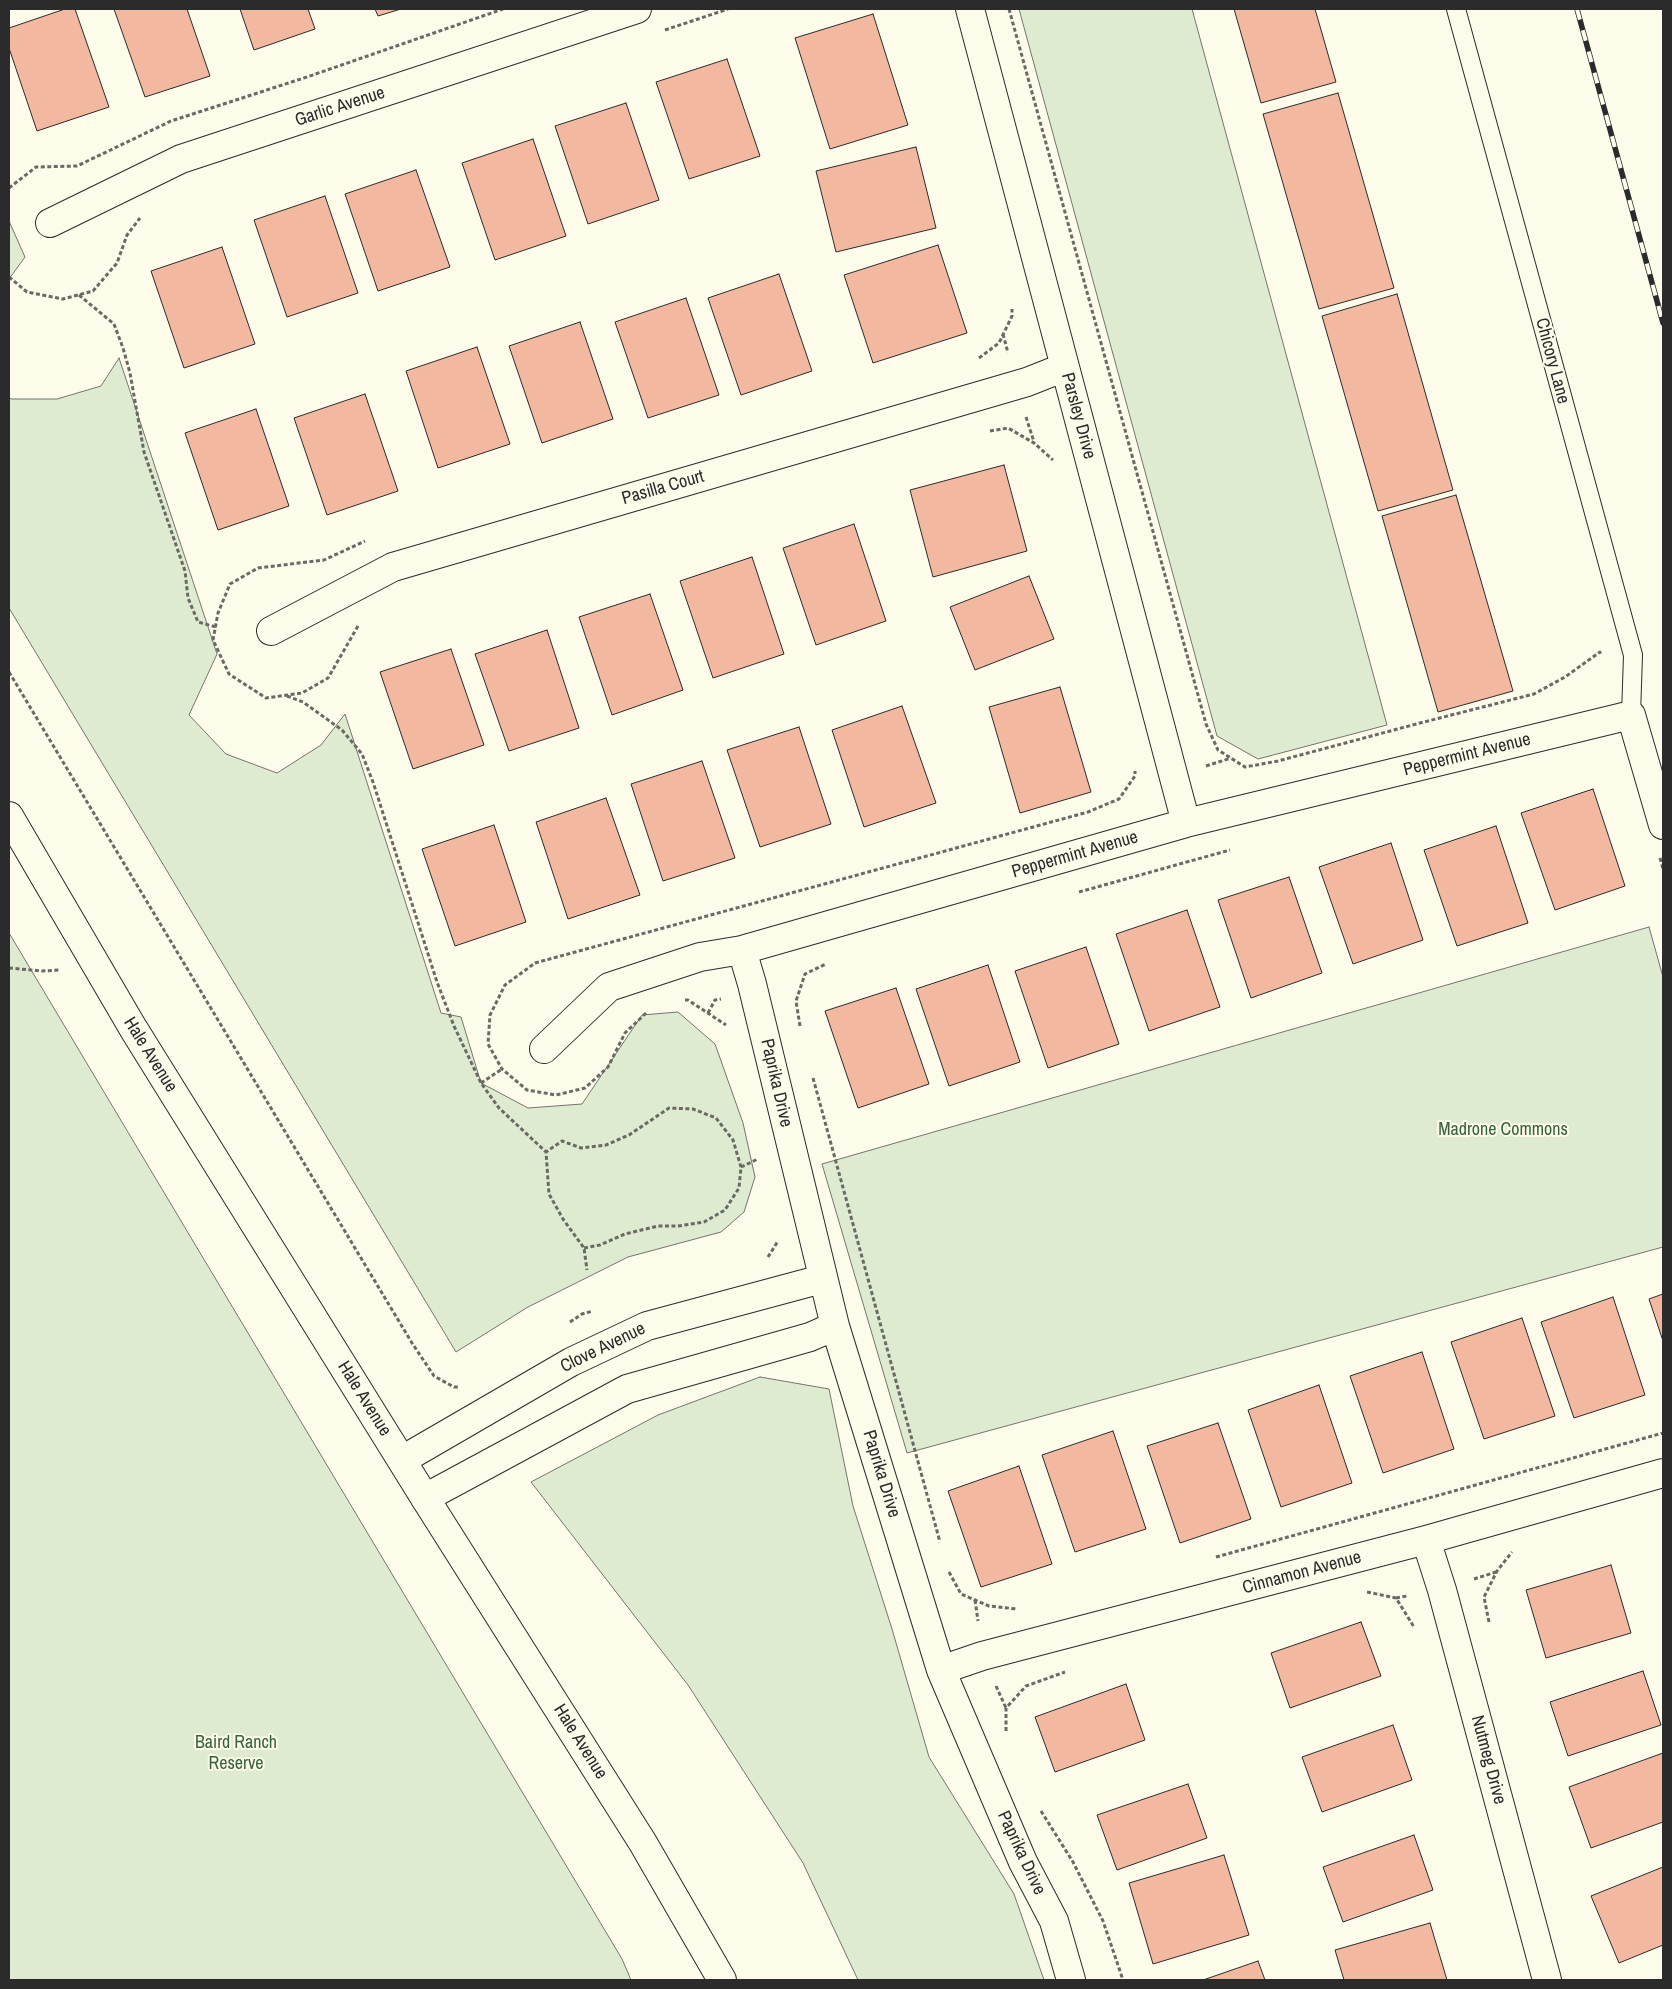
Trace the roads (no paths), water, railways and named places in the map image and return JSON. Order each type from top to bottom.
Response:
[{"type":"street","name":"Garlic Avenue","points":[[50,223],[181,159],[637,9]]},
{"type":"street","name":"Parsley Drive","points":[[970,9],[1186,823]]},
{"type":"street","name":"Pasilla Court","points":[[271,631],[393,567],[1027,382],[1065,367]]},
{"type":"street","name":"Peppermint Avenue","points":[[544,1049],[609,987],[700,957],[742,950],[1186,823],[1631,715]]},
{"type":"street","points":[[1631,715],[1663,825]]},
{"type":"street","name":"Hale Avenue","points":[[9,816],[133,1028],[425,1498],[643,1842],[722,1980]]},
{"type":"street","name":"Paprika Drive","points":[[742,950],[752,984],[822,1279],[941,1670],[1023,1862],[1054,1921],[1071,1980]]},
{"type":"street","name":"Clove Avenue","points":[[402,1460],[571,1362],[647,1326],[822,1279]]},
{"type":"street","points":[[425,1498],[627,1390],[810,1337],[835,1326]]},
{"type":"street","name":"Cinnamon Avenue","points":[[941,1670],[982,1656],[1426,1540],[1663,1473]]},
{"type":"street","name":"Nutmeg Drive","points":[[1426,1540],[1445,1600],[1547,1980]]},
{"type":"lane","name":"Chicory Lane","points":[[1456,9],[1633,655],[1631,715]]},
{"type":"railway","points":[[1577,9],[1663,323]]},
{"type":"park label","name":"Madrone Commons","points":[[1503,1130]]},
{"type":"park label","name":"Baird Ranch Reserve","points":[[236,1754]]}]
